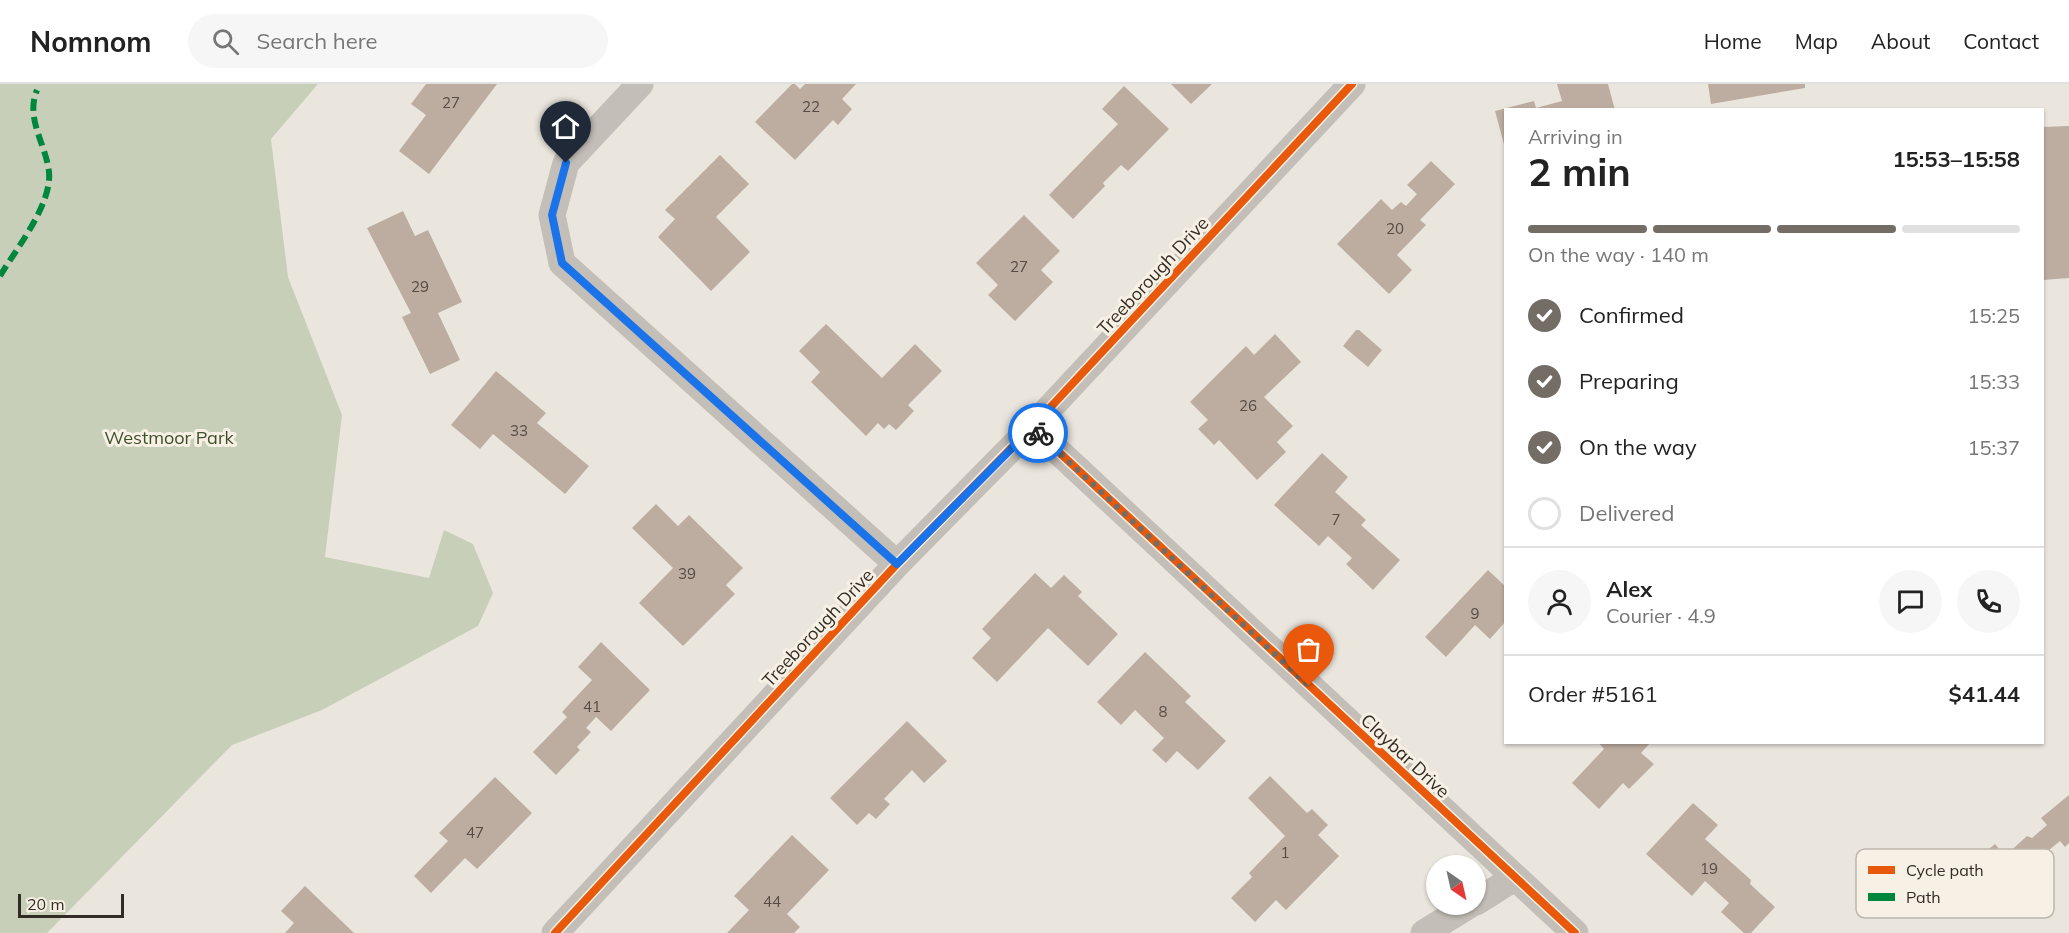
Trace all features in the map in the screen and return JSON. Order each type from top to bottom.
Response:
[{"type":"street","points":[[640,84],[566,163],[552,215],[562,263],[897,564]]},
{"type":"street","name":"Treeborough Drive","points":[[555,933],[897,564],[1032,428],[1352,84]]},
{"type":"street","name":"Claybar Drive","points":[[1032,428],[1575,933]]},
{"type":"street","points":[[1486,896],[1514,878]]},
{"type":"street","points":[[1424,933],[1453,915]]},
{"type":"green space","name":"Westmoor Park","points":[[0,84],[318,84],[271,139],[288,277],[342,415],[325,557],[429,578],[444,530],[473,544],[493,593],[478,626],[322,710],[232,745],[47,933],[0,933]]},
{"type":"building","points":[[426,84],[497,84],[429,174],[399,151],[426,115],[411,104]]},
{"type":"building","points":[[792,84],[800,89],[805,84],[856,84],[842,99],[852,109],[838,125],[833,120],[795,160],[755,122]]},
{"type":"building","points":[[1171,84],[1212,84],[1191,104]]},
{"type":"building","points":[[1557,84],[1608,84],[1614,108],[1536,108],[1562,101]]},
{"type":"building","points":[[1708,84],[1805,84],[1805,88],[1711,104]]},
{"type":"building","points":[[1124,86],[1169,129],[1128,171],[1121,165],[1103,183],[1105,186],[1073,219],[1049,195],[1118,124],[1102,109]]},
{"type":"building","points":[[1534,101],[1536,108],[1507,108]]},
{"type":"building","points":[[1504,109],[1504,144],[1495,111]]},
{"type":"building","points":[[2069,126],[2069,278],[2044,280],[2044,127]]},
{"type":"building","points":[[720,155],[749,184],[716,217],[750,252],[711,291],[658,237],[675,219],[665,210]]},
{"type":"building","points":[[1431,161],[1455,184],[1420,220],[1426,225],[1397,255],[1412,270],[1389,294],[1337,244],[1381,199],[1392,210],[1401,202],[1406,206],[1417,194],[1407,185]]},
{"type":"building","points":[[403,211],[415,236],[428,230],[462,302],[438,313],[460,360],[430,374],[402,317],[411,313],[367,228]]},
{"type":"building","points":[[1024,215],[1060,251],[1041,270],[1053,282],[1015,321],[988,295],[998,285],[976,263]]},
{"type":"building","points":[[826,324],[882,378],[915,344],[942,371],[908,405],[914,411],[896,430],[889,424],[884,429],[878,423],[866,436],[811,382],[820,372],[799,351]]},
{"type":"building","points":[[1356,330],[1359,330],[1382,350],[1368,367],[1343,346]]},
{"type":"building","points":[[1275,334],[1301,362],[1264,397],[1293,426],[1277,442],[1286,452],[1257,480],[1219,440],[1214,445],[1198,429],[1208,420],[1190,402],[1246,346],[1254,355]]},
{"type":"building","points":[[496,371],[546,413],[537,423],[589,466],[565,494],[493,434],[480,449],[451,425]]},
{"type":"building","points":[[1322,453],[1348,477],[1335,492],[1366,520],[1361,525],[1400,560],[1373,590],[1346,564],[1352,558],[1328,536],[1319,546],[1274,505]]},
{"type":"building","points":[[656,504],[678,526],[689,515],[743,568],[726,585],[735,594],[683,646],[639,603],[673,568],[632,528]]},
{"type":"building","points":[[1488,570],[1504,585],[1504,623],[1490,639],[1475,625],[1446,657],[1425,637]]},
{"type":"building","points":[[1035,573],[1051,588],[1064,575],[1082,592],[1078,596],[1118,634],[1088,666],[1048,628],[997,682],[972,658],[991,638],[982,629]]},
{"type":"building","points":[[601,642],[650,690],[611,731],[596,717],[586,728],[591,732],[577,747],[580,750],[556,775],[533,752],[567,717],[562,712],[592,680],[578,667]]},
{"type":"building","points":[[1145,652],[1191,696],[1185,702],[1226,741],[1198,770],[1177,751],[1166,763],[1152,750],[1164,738],[1135,710],[1121,725],[1097,702]]},
{"type":"building","points":[[907,721],[947,761],[924,783],[912,770],[884,799],[890,804],[876,819],[869,813],[857,825],[830,798]]},
{"type":"building","points":[[1600,744],[1649,744],[1641,753],[1654,764],[1629,789],[1623,783],[1599,809],[1572,783],[1604,749]]},
{"type":"building","points":[[1270,776],[1307,813],[1312,809],[1328,825],[1318,835],[1339,856],[1286,910],[1276,900],[1255,922],[1231,898],[1252,877],[1249,873],[1285,836],[1248,798]]},
{"type":"building","points":[[495,777],[532,813],[477,869],[465,858],[431,893],[414,876],[448,841],[439,833]]},
{"type":"building","points":[[2069,795],[2069,843],[2065,847],[2060,841],[2050,849],[2013,849],[2027,836],[2032,838],[2047,825],[2041,818]]},
{"type":"building","points":[[1693,803],[1718,825],[1705,839],[1751,880],[1750,884],[1775,907],[1751,933],[1744,933],[1721,912],[1729,903],[1705,881],[1692,896],[1646,854]]},
{"type":"building","points":[[792,835],[829,870],[787,914],[800,927],[794,933],[727,933],[749,910],[734,896]]},
{"type":"building","points":[[1995,844],[1999,849],[1989,849]]},
{"type":"building","points":[[305,886],[354,933],[285,933],[294,923],[281,911]]},
{"type":"marked path","points":[[0,276],[32,226],[45,198],[48,185],[47,162],[33,111],[37,90]]},
{"type":"cycle path","points":[[555,933],[897,564],[1032,427],[1352,84]]},
{"type":"cycle path","points":[[1032,427],[1575,933]]},
{"type":"way so far","points":[[1038,433],[1309,686]]},
{"type":"route","points":[[566,163],[552,215],[562,263],[897,564],[1032,428],[1038,433]]}]
